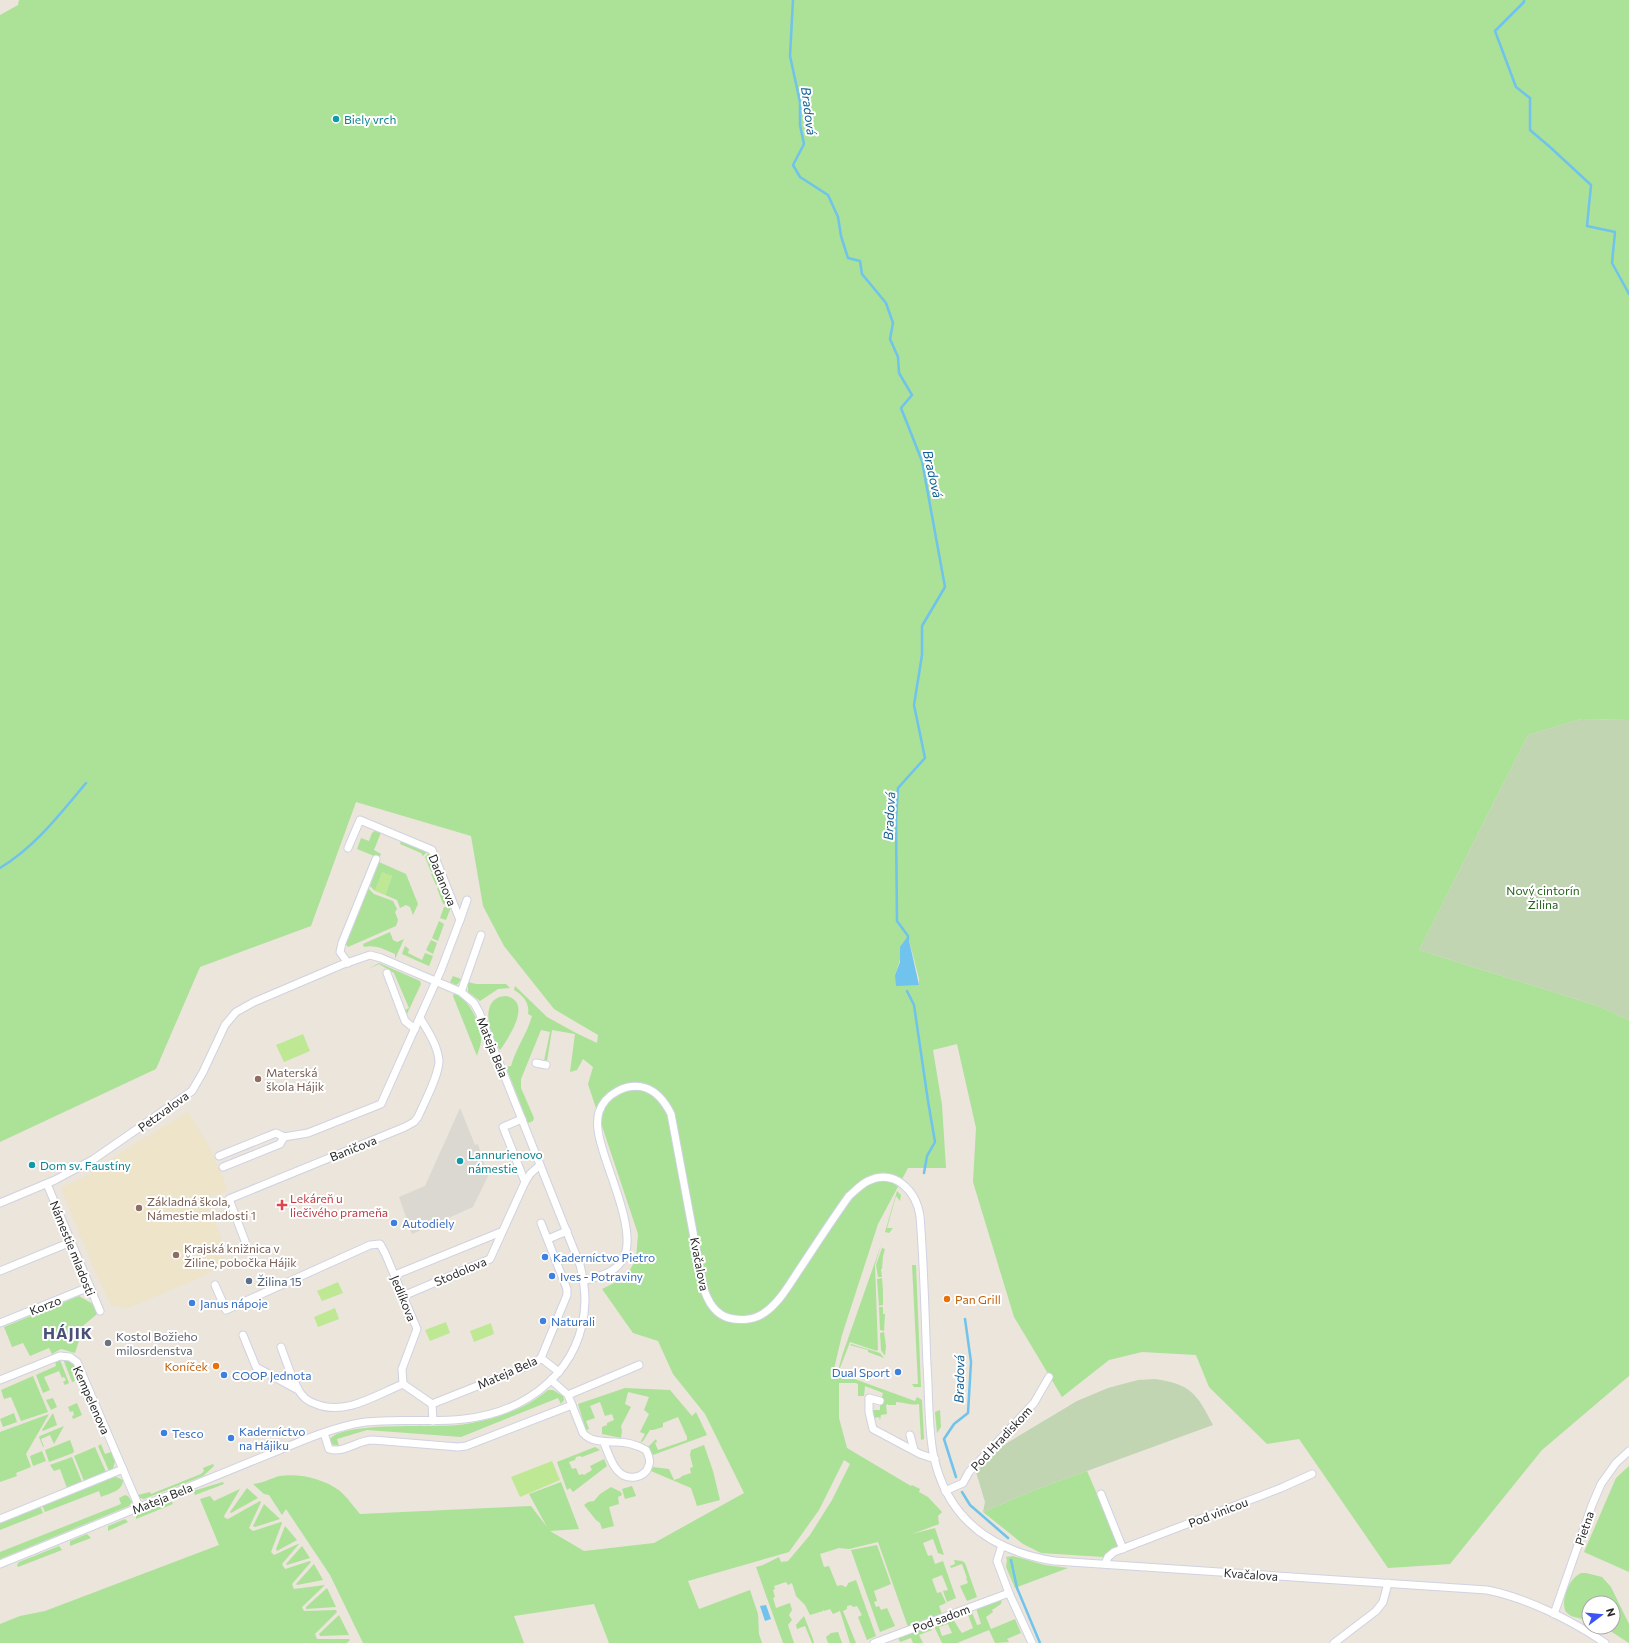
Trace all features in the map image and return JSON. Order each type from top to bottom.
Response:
[{"type":"street","name":"Dadanova","points":[[348,848],[360,820],[402,836],[432,850],[460,920],[436,981]]},
{"type":"street","points":[[348,963],[340,952],[342,943],[376,860]]},
{"type":"street","points":[[460,920],[467,900]]},
{"type":"street","points":[[461,992],[481,935]]},
{"type":"street","name":"Mateja Bela","points":[[0,1564],[267,1455],[340,1428],[368,1422],[464,1419],[511,1407],[536,1393],[551,1380],[559,1372],[571,1353],[581,1327],[585,1300],[580,1265],[479,1012],[474,1004],[461,992],[381,958],[370,955],[337,967]]},
{"type":"street","name":"Petzvalova","points":[[0,1203],[72,1172],[94,1159],[192,1090],[203,1072],[225,1025],[236,1012],[254,1002],[337,967]]},
{"type":"street","points":[[387,974],[405,1021],[415,1029]]},
{"type":"street","points":[[219,1156],[276,1133],[284,1137],[308,1133],[381,1104],[436,981]]},
{"type":"street","name":"Baničova","points":[[245,1241],[228,1199],[405,1127],[414,1122],[418,1117],[438,1070],[439,1061],[437,1052],[420,1018]]},
{"type":"street","points":[[536,1063],[546,1065]]},
{"type":"street","name":"Kvačalova","points":[[583,1281],[605,1275],[613,1270],[622,1261],[626,1250],[627,1234],[600,1138],[598,1120],[602,1106],[607,1099],[618,1090],[640,1087],[651,1091],[663,1101],[671,1114],[705,1294],[712,1307],[724,1316],[737,1320],[745,1320],[764,1314],[783,1294],[848,1196],[860,1185],[878,1178],[892,1179],[899,1181],[914,1196],[919,1208],[920,1216],[929,1408],[935,1459],[945,1491],[967,1522],[984,1536],[1002,1545],[1041,1559],[1388,1583],[1493,1592],[1517,1598],[1554,1614],[1578,1626],[1605,1643]]},
{"type":"street","points":[[522,1119],[503,1127],[525,1182]]},
{"type":"street","points":[[223,1167],[280,1144],[284,1137]]},
{"type":"street","name":"Stodolova","points":[[403,1296],[490,1259],[525,1182],[530,1174],[540,1165]]},
{"type":"street","name":"Námestie mladosti","points":[[47,1184],[100,1311]]},
{"type":"street","name":"Mateja Bela","points":[[432,1404],[535,1363],[541,1358],[567,1295],[566,1285],[541,1223]]},
{"type":"street","points":[[548,1239],[567,1231]]},
{"type":"street","name":"Stodolova","points":[[395,1275],[501,1232]]},
{"type":"street","points":[[0,1271],[71,1242]]},
{"type":"street","name":"Jedlíkova","points":[[214,1285],[226,1310],[370,1245],[380,1244],[395,1275],[417,1332],[402,1369],[403,1384]]},
{"type":"street","name":"Korzo","points":[[0,1323],[89,1287]]},
{"type":"street","points":[[243,1335],[256,1367],[298,1390]]},
{"type":"street","points":[[281,1347],[298,1390],[312,1403],[337,1409],[345,1408],[403,1384],[432,1404],[433,1421]]},
{"type":"street","name":"Kempelenova","points":[[0,1380],[60,1356],[70,1357],[77,1362],[140,1507]]},
{"type":"street","points":[[541,1358],[559,1372]]},
{"type":"street","points":[[568,1395],[639,1365]]},
{"type":"street","name":"Pod Hradiskom","points":[[945,1491],[965,1481],[969,1472],[1034,1403],[1049,1377]]},
{"type":"street","points":[[551,1380],[568,1395],[583,1433],[587,1438],[604,1443],[615,1441],[637,1445],[646,1450],[649,1456],[650,1465],[644,1473],[637,1477],[625,1477],[613,1464],[604,1443]]},
{"type":"street","points":[[880,1401],[869,1398],[869,1412],[873,1429],[935,1459]]},
{"type":"street","points":[[324,1433],[328,1449],[336,1451],[366,1440],[458,1447],[466,1446],[572,1404]]},
{"type":"street","points":[[910,1435],[914,1450]]},
{"type":"street","name":"Pietna","points":[[1554,1614],[1592,1505],[1601,1484],[1616,1463],[1629,1451]]},
{"type":"street","points":[[0,1519],[123,1469]]},
{"type":"street","name":"Pod vinicou","points":[[1105,1564],[1108,1557],[1114,1552],[1281,1488],[1312,1474]]},
{"type":"street","points":[[1101,1494],[1123,1549]]},
{"type":"street","points":[[1002,1545],[997,1561],[1009,1593],[1032,1643]]},
{"type":"street","points":[[1334,1643],[1376,1611],[1383,1602],[1388,1583]]},
{"type":"street","name":"Pod sadom","points":[[874,1643],[1009,1593]]},
{"type":"shaded area","name":"Lannurienovo námestie","points":[[460,1108],[475,1145],[478,1144],[488,1176],[473,1207],[412,1234],[399,1197],[425,1186]]},
{"type":"shaded area","name":"Základná škola, Námestie mladosti 1","points":[[188,1112],[209,1146],[228,1190],[207,1199],[227,1255],[215,1270],[201,1277],[126,1309],[112,1305],[93,1266],[61,1188],[90,1174],[131,1146]]},
{"type":"green space","points":[[19,0],[1629,0],[1629,720],[1581,719],[1528,735],[1419,950],[1598,1006],[1629,1020],[1629,1376],[1542,1450],[1450,1564],[1388,1568],[1299,1439],[1267,1444],[1209,1387],[1196,1355],[1142,1352],[1109,1360],[1062,1397],[1014,1317],[973,1182],[976,1128],[957,1044],[933,1050],[942,1105],[946,1168],[908,1168],[878,1224],[842,1335],[833,1373],[837,1374],[881,1245],[875,1265],[878,1349],[877,1351],[850,1342],[838,1373],[915,1401],[917,1397],[922,1400],[924,1439],[921,1440],[919,1404],[913,1405],[896,1402],[896,1405],[888,1404],[886,1405],[887,1414],[881,1415],[880,1420],[879,1417],[874,1418],[873,1410],[880,1410],[883,1393],[865,1386],[864,1396],[858,1396],[858,1384],[856,1383],[839,1383],[839,1418],[847,1448],[911,1486],[912,1485],[920,1489],[919,1492],[928,1497],[942,1512],[938,1516],[939,1524],[912,1534],[935,1528],[944,1555],[938,1553],[933,1539],[923,1543],[928,1556],[932,1555],[935,1564],[943,1561],[956,1598],[947,1602],[943,1591],[948,1590],[942,1575],[932,1579],[937,1593],[941,1592],[946,1603],[939,1606],[942,1614],[908,1627],[878,1542],[849,1549],[839,1548],[820,1554],[824,1567],[829,1566],[837,1586],[842,1585],[845,1587],[848,1583],[856,1580],[876,1636],[867,1640],[858,1617],[862,1615],[857,1606],[847,1606],[847,1609],[843,1611],[856,1643],[850,1643],[840,1611],[833,1614],[830,1609],[824,1611],[823,1609],[823,1611],[810,1615],[805,1605],[796,1596],[792,1583],[788,1585],[786,1582],[774,1586],[775,1589],[773,1590],[775,1597],[773,1598],[776,1608],[790,1603],[792,1610],[789,1615],[792,1620],[788,1625],[794,1643],[783,1643],[756,1567],[779,1557],[781,1562],[788,1561],[810,1535],[832,1500],[850,1464],[844,1460],[819,1510],[789,1552],[688,1581],[699,1609],[750,1590],[758,1614],[759,1634],[762,1643],[609,1643],[594,1604],[514,1616],[524,1643],[363,1643],[330,1575],[286,1509],[282,1515],[269,1495],[264,1494],[253,1484],[288,1475],[312,1478],[327,1483],[340,1491],[360,1514],[531,1506],[547,1527],[529,1494],[561,1482],[579,1529],[550,1531],[584,1551],[654,1543],[744,1493],[705,1414],[673,1374],[658,1341],[633,1333],[602,1289],[626,1277],[636,1259],[638,1234],[588,1084],[593,1067],[583,1059],[577,1070],[570,1072],[575,1034],[552,1030],[547,1061],[544,1061],[550,1032],[541,1030],[521,1079],[521,1088],[534,1118],[533,1121],[528,1123],[506,1067],[511,1066],[532,1016],[528,1014],[528,1006],[525,1000],[514,990],[515,986],[547,1017],[597,1043],[598,1035],[554,1009],[504,946],[483,906],[471,836],[356,802],[311,926],[200,967],[156,1069],[0,1142],[0,15],[18,5]],"holes":[[[908,936],[919,979],[919,985],[895,975]]]},
{"type":"green space","name":"Nový cintorín Žilina","points":[[1581,719],[1629,720],[1629,1020],[1598,1006],[1419,950],[1528,735]]},
{"type":"green space","points":[[377,829],[382,830],[374,850],[381,854],[379,858],[357,849],[361,838],[369,841],[372,833]]},
{"type":"green space","points":[[402,839],[429,850],[423,856],[421,853],[400,844]]},
{"type":"green space","points":[[430,852],[437,870],[431,872],[425,857]]},
{"type":"green space","points":[[379,862],[406,874],[418,904],[413,915],[410,907],[406,905],[400,908],[397,900],[385,895],[392,876],[382,873],[375,891],[370,886]]},
{"type":"green space","points":[[382,872],[392,876],[385,895],[375,891]]},
{"type":"green space","points":[[438,872],[442,882],[436,885],[431,874]]},
{"type":"green space","points":[[444,885],[452,905],[443,904],[437,888]]},
{"type":"green space","points":[[367,887],[374,894],[393,901],[397,909],[395,912],[398,920],[396,926],[348,947],[345,943]]},
{"type":"green space","points":[[444,907],[451,907],[446,920],[440,918]]},
{"type":"green space","points":[[439,921],[444,924],[438,941],[432,938]]},
{"type":"green space","points":[[390,932],[393,940],[397,942],[404,939],[395,959],[395,954],[384,949],[372,946],[364,947],[363,944]]},
{"type":"green space","points":[[431,940],[437,943],[433,954],[426,950]]},
{"type":"green space","points":[[405,946],[409,949],[408,953],[422,960],[425,953],[433,956],[429,966],[402,954]]},
{"type":"green space","points":[[379,963],[420,981],[421,984],[407,1014],[405,1010],[409,1008],[394,973],[379,964],[368,969]]},
{"type":"green space","points":[[453,976],[461,979],[456,985],[450,982]]},
{"type":"green space","points":[[468,982],[476,984],[506,984],[510,988],[498,989],[480,1001],[468,992]]},
{"type":"green space","points":[[454,993],[465,1001],[476,1018],[481,1040],[477,1056],[453,996]]},
{"type":"green space","points":[[506,996],[514,1000],[518,1005],[518,1012],[513,1029],[500,1050],[492,1036],[488,1018],[492,1003],[497,998]]},
{"type":"green space","points":[[303,1034],[310,1051],[284,1062],[276,1045]]},
{"type":"green space","points":[[897,1191],[901,1195],[900,1201],[896,1196],[887,1228],[893,1228],[889,1233],[885,1232]]},
{"type":"green space","points":[[882,1248],[885,1249],[881,1269],[882,1277],[878,1277],[876,1265]]},
{"type":"green space","points":[[912,1265],[916,1265],[921,1387],[914,1387],[912,1384],[918,1384]]},
{"type":"green space","points":[[882,1278],[883,1305],[879,1306],[877,1279]]},
{"type":"green space","points":[[338,1282],[343,1293],[322,1301],[317,1291]]},
{"type":"green space","points":[[79,1296],[93,1304],[97,1314],[84,1325],[75,1353],[61,1349],[52,1354],[49,1348],[30,1356],[23,1343],[12,1347],[4,1327]]},
{"type":"green space","points":[[879,1307],[883,1307],[883,1314],[885,1314],[884,1331],[880,1330]]},
{"type":"green space","points":[[335,1308],[339,1319],[318,1327],[314,1317]]},
{"type":"green space","points":[[446,1322],[450,1333],[430,1341],[425,1330]]},
{"type":"green space","points":[[491,1323],[494,1334],[474,1342],[470,1331]]},
{"type":"green space","points":[[884,1332],[886,1346],[885,1356],[881,1350],[880,1333]]},
{"type":"green space","points":[[851,1344],[880,1353],[884,1358],[868,1352],[868,1350],[850,1345]]},
{"type":"green space","points":[[63,1359],[72,1363],[77,1369],[78,1371],[72,1373],[75,1381],[72,1382]]},
{"type":"green space","points":[[60,1360],[69,1383],[65,1385],[63,1382],[66,1380],[64,1377],[62,1378],[59,1371],[44,1377],[50,1390],[43,1393],[36,1375],[56,1366],[55,1361]]},
{"type":"green space","points":[[33,1376],[48,1412],[21,1421],[11,1397],[4,1399],[1,1390]]},
{"type":"green space","points":[[1155,1379],[1177,1384],[1192,1392],[1202,1405],[1213,1425],[1035,1490],[983,1512],[985,1502],[976,1472],[1002,1446],[1077,1401],[1108,1388],[1138,1380]]},
{"type":"green space","points":[[625,1388],[670,1390],[692,1416],[696,1412],[707,1435],[653,1455],[648,1447],[656,1439],[657,1442],[655,1443],[658,1450],[687,1440],[687,1437],[678,1417],[663,1423],[663,1427],[650,1430],[640,1443],[645,1434],[640,1432],[649,1414],[644,1410],[649,1397],[628,1392],[625,1404],[631,1407],[621,1426],[621,1438],[602,1434],[602,1427],[614,1420],[612,1414],[605,1416],[600,1402],[590,1406],[595,1418],[586,1421],[589,1429],[586,1430],[578,1404]]},
{"type":"green space","points":[[548,1390],[553,1390],[563,1396],[564,1400],[561,1404],[558,1398],[461,1437],[367,1430],[337,1439],[339,1446],[331,1444],[330,1439],[339,1433],[370,1427],[446,1426],[482,1421],[506,1414],[528,1404]]},
{"type":"green space","points":[[53,1398],[57,1407],[51,1410],[46,1400]]},
{"type":"green space","points":[[77,1403],[82,1415],[73,1419],[73,1411],[70,1412],[68,1407]]},
{"type":"green space","points":[[940,1410],[941,1427],[937,1433],[935,1412]]},
{"type":"green space","points":[[14,1413],[17,1422],[3,1427],[0,1419]]},
{"type":"green space","points":[[53,1413],[57,1425],[43,1431],[42,1430]]},
{"type":"green space","points":[[49,1414],[26,1454],[31,1467],[16,1473],[17,1476],[0,1482],[0,1432]]},
{"type":"green space","points":[[64,1426],[54,1444],[50,1435],[41,1439],[43,1447],[39,1437],[40,1436]]},
{"type":"green space","points":[[70,1440],[74,1451],[73,1453],[49,1462],[45,1450]]},
{"type":"green space","points":[[101,1444],[105,1454],[111,1452],[115,1461],[113,1469],[109,1471],[98,1446]]},
{"type":"green space","points":[[704,1445],[713,1471],[720,1500],[697,1506],[691,1488],[651,1471],[653,1467],[669,1469],[674,1480],[691,1473],[690,1468],[693,1467],[690,1455],[691,1450]]},
{"type":"green space","points":[[95,1447],[106,1472],[84,1481],[74,1456]]},
{"type":"green space","points":[[595,1447],[600,1450],[582,1457],[576,1457],[575,1460],[569,1462],[572,1469],[576,1468],[579,1475],[584,1475],[592,1470],[590,1466],[604,1459],[607,1466],[573,1492],[570,1488],[567,1490],[557,1462]]},
{"type":"green space","points":[[42,1451],[46,1461],[33,1466],[30,1456]]},
{"type":"green space","points":[[72,1457],[82,1482],[67,1488],[60,1469],[54,1471],[50,1465]]},
{"type":"green space","points":[[552,1461],[560,1480],[520,1497],[511,1477]]},
{"type":"green space","points":[[213,1464],[214,1466],[203,1476],[144,1499],[140,1498],[138,1495],[150,1492],[151,1494],[201,1474],[204,1471],[203,1468]]},
{"type":"green space","points":[[1629,1466],[1629,1572],[1584,1552],[1616,1478]]},
{"type":"green space","points":[[1087,1471],[1119,1545],[1103,1557],[1041,1553],[1023,1544],[983,1512],[1035,1490]]},
{"type":"green space","points":[[114,1476],[123,1480],[121,1487],[115,1491],[101,1497],[99,1491],[45,1512],[42,1505]]},
{"type":"green space","points":[[223,1482],[224,1484],[195,1495],[193,1491]]},
{"type":"green space","points":[[632,1486],[636,1496],[625,1499],[622,1489]]},
{"type":"green space","points":[[611,1487],[621,1492],[622,1495],[618,1497],[619,1504],[609,1507],[614,1526],[602,1529],[600,1523],[584,1505],[588,1502],[594,1501],[600,1494]]},
{"type":"green space","points":[[247,1488],[258,1498],[231,1513],[230,1512]]},
{"type":"green space","points":[[240,1489],[224,1516],[225,1518],[228,1519],[260,1501],[261,1502],[249,1528],[253,1531],[281,1522],[282,1523],[271,1552],[274,1555],[299,1544],[282,1564],[285,1569],[310,1561],[311,1562],[292,1584],[294,1589],[325,1585],[302,1607],[304,1611],[336,1610],[337,1612],[315,1634],[317,1639],[349,1639],[350,1640],[347,1643],[0,1643],[0,1624],[20,1616],[45,1611],[219,1545],[200,1499],[210,1496],[214,1501]]},
{"type":"green space","points":[[125,1495],[128,1496],[132,1502],[129,1506],[0,1559],[0,1552],[121,1504],[119,1498]]},
{"type":"green space","points":[[168,1501],[172,1502],[173,1504],[136,1519],[136,1514]]},
{"type":"green space","points":[[264,1504],[280,1519],[255,1527],[253,1526]]},
{"type":"green space","points":[[40,1506],[43,1513],[0,1530],[0,1522]]},
{"type":"green space","points":[[125,1519],[128,1522],[108,1531],[108,1526]]},
{"type":"green space","points":[[285,1526],[297,1540],[277,1551],[276,1549]]},
{"type":"green space","points":[[87,1534],[91,1538],[70,1546],[70,1541]]},
{"type":"green space","points":[[877,1545],[891,1584],[874,1591],[877,1601],[874,1602],[876,1607],[879,1606],[881,1610],[887,1608],[895,1626],[880,1632],[851,1550]]},
{"type":"green space","points":[[59,1546],[62,1550],[18,1567],[17,1565],[19,1562]]},
{"type":"green space","points":[[302,1546],[310,1558],[287,1565],[286,1564]]},
{"type":"green space","points":[[1013,1556],[1045,1565],[1068,1568],[1015,1588],[1006,1567],[1006,1557]]},
{"type":"green space","points":[[954,1560],[965,1563],[977,1597],[967,1601],[960,1586],[968,1583],[967,1578],[962,1564],[951,1568],[950,1566],[955,1564]]},
{"type":"green space","points":[[314,1564],[323,1580],[297,1585],[296,1584]]},
{"type":"green space","points":[[1581,1573],[1586,1573],[1602,1577],[1611,1587],[1615,1595],[1581,1595],[1581,1619],[1571,1616],[1566,1612],[1564,1607],[1565,1596],[1569,1585]]},
{"type":"green space","points":[[327,1588],[336,1607],[306,1609],[306,1607]]},
{"type":"green space","points":[[1002,1598],[1001,1604],[992,1610],[993,1612],[986,1617],[991,1629],[1015,1619],[1021,1633],[1007,1639],[1009,1642],[995,1643],[989,1630],[957,1643],[942,1643],[933,1624],[952,1617],[962,1633],[973,1628],[967,1612],[971,1610],[977,1625],[981,1624],[976,1608]],"holes":[[[948,1624],[952,1633],[942,1636],[939,1627]]]},
{"type":"green space","points":[[1621,1608],[1629,1624],[1629,1643],[1616,1635],[1621,1635]]},
{"type":"green space","points":[[339,1615],[349,1635],[320,1636],[319,1634]]},
{"type":"green space","points":[[804,1616],[814,1643],[812,1643],[805,1626],[797,1629],[796,1625]]},
{"type":"green space","points":[[930,1625],[932,1630],[919,1635],[923,1643],[913,1643],[911,1638],[900,1642],[898,1637]]},
{"type":"green space","points":[[838,1632],[842,1643],[828,1643],[826,1637],[831,1633]]},
{"type":"water","points":[[908,936],[919,985],[896,986],[895,975],[900,962],[900,947]]},
{"type":"water","points":[[766,1605],[771,1619],[765,1621],[760,1606]]},
{"type":"waterway","name":"Bradová","points":[[793,0],[790,56],[800,102],[800,125],[804,144],[793,165],[800,177],[828,195],[838,217],[841,236],[848,258],[860,261],[862,274],[886,303],[893,323],[890,339],[898,357],[899,373],[912,395],[901,408],[922,461],[945,587],[922,626],[922,655],[914,705],[925,758],[898,788],[896,820],[897,921],[908,936],[908,939]]},
{"type":"waterway","points":[[1524,0],[1524,2],[1495,31],[1516,87],[1530,98],[1530,130],[1591,185],[1587,226],[1615,232],[1612,263],[1629,294]]},
{"type":"waterway","points":[[0,868],[13,860],[36,840],[57,818],[86,783]]},
{"type":"waterway","points":[[907,991],[914,1005],[935,1142],[927,1156],[924,1173]]},
{"type":"waterway","name":"Bradová","points":[[956,1477],[944,1439],[954,1424],[968,1413],[971,1362],[965,1319]]},
{"type":"waterway","name":"Bradová","points":[[962,1492],[970,1505],[1008,1538]]},
{"type":"waterway","name":"Bradová","points":[[1011,1560],[1017,1588],[1040,1643]]},
{"type":"place","name":"Biely vrch","points":[[336,119]]},
{"type":"place","name":"Materská škola Hájik","points":[[258,1079]]},
{"type":"place","name":"Lannurienovo námestie","points":[[460,1161]]},
{"type":"place","name":"Dom sv. Faustíny","points":[[32,1165]]},
{"type":"place","name":"Lekáreň u liečivého prameňa","points":[[282,1205]]},
{"type":"place","name":"Základná škola, Námestie mladosti 1","points":[[139,1208]]},
{"type":"place","name":"Autodiely","points":[[394,1223]]},
{"type":"place","name":"Krajská knižnica v Žiline, pobočka Hájik","points":[[176,1255]]},
{"type":"place","name":"Kaderníctvo Pietro","points":[[545,1257]]},
{"type":"place","name":"Ives - Potraviny","points":[[552,1276]]},
{"type":"place","name":"Žilina 15","points":[[249,1281]]},
{"type":"place","name":"Pan Grill","points":[[947,1299]]},
{"type":"place","name":"Janus nápoje","points":[[192,1303]]},
{"type":"place","name":"Naturali","points":[[543,1321]]},
{"type":"place","name":"Kostol Božieho milosrdenstva","points":[[108,1343]]},
{"type":"place","name":"Koníček","points":[[216,1366]]},
{"type":"place","name":"Dual Sport","points":[[898,1372]]},
{"type":"place","name":"COOP Jednota","points":[[224,1375]]},
{"type":"place","name":"Tesco","points":[[164,1433]]},
{"type":"place","name":"Kaderníctvo na Hájiku","points":[[231,1438]]},
{"type":"district","name":"HÁJIK","points":[[68,1332]]}]
